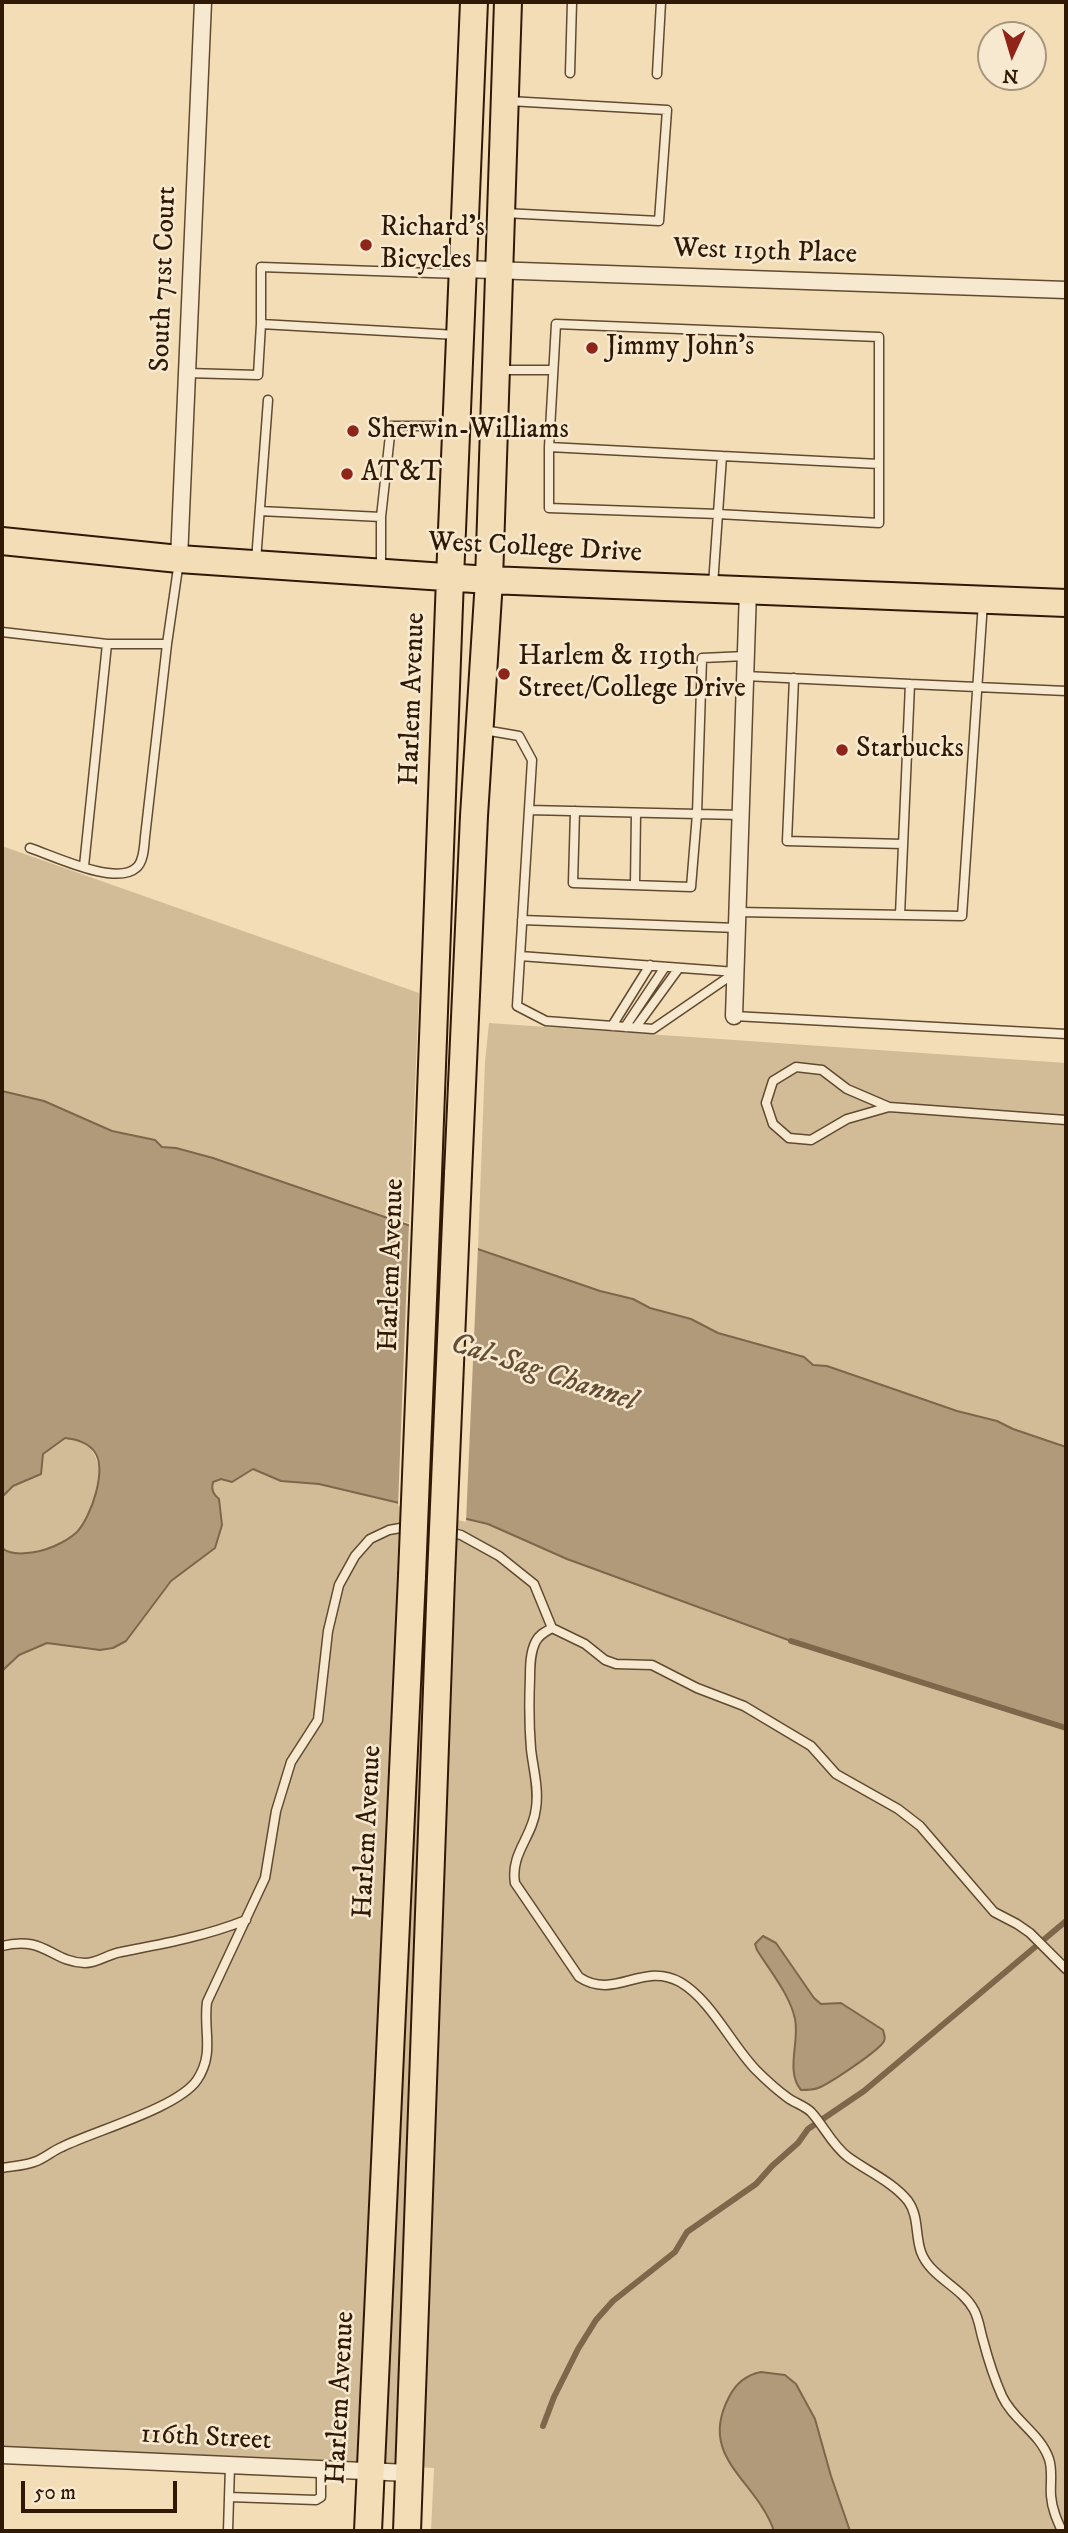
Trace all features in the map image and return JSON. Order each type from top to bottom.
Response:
[{"type":"main road","name":"Harlem Avenue","points":[[368,2531],[412,1576],[474,2]]},
{"type":"main road","points":[[407,2531],[441,1577],[458,1174],[489,580],[508,2]]},
{"type":"main road","name":"West College Drive","points":[[2,541],[180,559],[450,578],[1066,603]]},
{"type":"street","name":"South 71st Court","points":[[180,559],[203,2]]},
{"type":"street","name":"West 119th Place","points":[[463,272],[1066,289]]},
{"type":"street","points":[[734,1016],[748,590]]},
{"type":"street","name":"116th Street","points":[[2,2455],[408,2473]]},
{"type":"lane","points":[[570,73],[572,2]]},
{"type":"lane","points":[[657,74],[661,2]]},
{"type":"lane","points":[[501,213],[659,221],[667,110],[505,101]]},
{"type":"lane","points":[[187,373],[258,375],[261,267],[463,272]]},
{"type":"lane","points":[[261,324],[460,335]]},
{"type":"lane","points":[[556,324],[879,337],[879,523],[549,508],[549,447],[556,324]]},
{"type":"lane","points":[[496,370],[553,370]]},
{"type":"lane","points":[[256,564],[268,400]]},
{"type":"lane","points":[[381,573],[381,517],[391,426],[456,426]]},
{"type":"lane","points":[[549,447],[879,464]]},
{"type":"lane","points":[[712,588],[722,456]]},
{"type":"lane","points":[[260,511],[381,517]]},
{"type":"lane","points":[[30,848],[118,875],[138,867],[141,861],[180,559]]},
{"type":"lane","points":[[522,920],[962,916],[983,599]]},
{"type":"lane","points":[[2,632],[107,644],[167,644]]},
{"type":"lane","points":[[84,866],[107,644]]},
{"type":"lane","points":[[575,811],[573,883],[691,887],[697,814],[702,658],[746,656]]},
{"type":"lane","points":[[745,676],[1066,691]]},
{"type":"lane","points":[[794,678],[787,841],[903,844]]},
{"type":"lane","points":[[900,915],[910,684]]},
{"type":"lane","points":[[480,729],[519,736],[532,760],[517,1006],[545,1021],[653,1029],[736,972]]},
{"type":"lane","points":[[529,810],[741,815]]},
{"type":"lane","points":[[635,885],[636,813]]},
{"type":"lane","points":[[520,956],[736,972]]},
{"type":"lane","points":[[612,1026],[650,965]]},
{"type":"lane","points":[[625,1027],[665,967]]},
{"type":"lane","points":[[636,1027],[679,968]]},
{"type":"lane","points":[[734,1016],[1066,1034]]},
{"type":"lane","points":[[889,1107],[847,1119],[811,1140],[789,1138],[773,1124],[766,1103],[773,1080],[796,1067],[822,1070],[847,1089],[889,1107],[1066,1120]]},
{"type":"lane","points":[[2,2168],[36,2162],[64,2146],[103,2132],[188,2090],[197,2080],[209,2051],[207,2001],[265,1878],[276,1811],[291,1762],[318,1720],[328,1631],[339,1585],[355,1556],[370,1539],[389,1530],[427,1527],[461,1535],[499,1556],[534,1584],[552,1628],[576,1638],[604,1660],[616,1664],[652,1665],[697,1688],[744,1706],[811,1746],[836,1774],[870,1791],[920,1826],[989,1907],[1030,1933],[1066,1969]]},
{"type":"lane","points":[[552,1628],[541,1634],[534,1644],[530,1665],[529,1715],[537,1786],[536,1807],[533,1827],[515,1858],[514,1883],[579,1977],[587,1982],[614,1985],[656,1974],[681,1983],[697,1994],[758,2072],[790,2099],[810,2111],[845,2155],[909,2202],[914,2212],[921,2252],[929,2265],[967,2299],[974,2309],[988,2360],[1003,2398],[1011,2412],[1037,2438],[1048,2458],[1052,2474],[1051,2496],[1055,2516],[1062,2531]]},
{"type":"lane","points":[[2,1946],[29,1943],[77,1962],[88,1963],[120,1952],[218,1931],[246,1920]]},
{"type":"lane","points":[[228,2531],[230,2466]]},
{"type":"lane","points":[[229,2497],[316,2500],[321,2497],[321,2470]]},
{"type":"shaded area","points":[[2,846],[419,993],[409,1223],[345,1205],[213,1158],[162,1147],[155,1140],[112,1131],[44,1101],[2,1091]]},
{"type":"shaded area","points":[[489,1023],[1066,1063],[1066,1447],[997,1421],[957,1411],[827,1366],[813,1365],[804,1357],[718,1333],[691,1319],[650,1308],[633,1299],[600,1291],[478,1248]]},
{"type":"shaded area","points":[[65,1438],[80,1441],[89,1447],[100,1471],[214,1495],[213,1482],[221,1479],[232,1481],[253,1468],[281,1481],[319,1484],[488,1524],[567,1559],[791,1641],[1066,1728],[1066,2531],[431,2531],[434,2468],[2,2448],[2,1443],[43,1454]]},
{"type":"water","name":"Cal-Sag Channel","points":[[2,1091],[44,1101],[112,1131],[155,1140],[162,1147],[213,1158],[600,1291],[633,1299],[650,1308],[691,1319],[718,1333],[804,1357],[813,1365],[827,1366],[957,1411],[997,1421],[1066,1447],[1066,1728],[791,1641],[567,1559],[488,1524],[319,1484],[281,1481],[253,1469],[232,1482],[221,1479],[213,1482],[213,1492],[219,1499],[222,1525],[215,1548],[171,1581],[126,1641],[113,1648],[100,1650],[47,1643],[19,1655],[2,1671],[2,1548],[14,1553],[40,1551],[67,1540],[77,1532],[92,1505],[99,1469],[98,1459],[88,1445],[65,1438],[43,1454],[41,1474],[13,1486],[2,1497]]},
{"type":"water","points":[[763,1936],[776,1943],[821,2004],[841,2003],[883,2030],[884,2041],[874,2052],[818,2088],[801,2090],[796,2082],[793,2065],[795,2019],[784,1992],[757,1950],[755,1944]]},
{"type":"water","points":[[761,2372],[785,2375],[796,2384],[815,2419],[850,2531],[774,2531],[766,2513],[724,2452],[720,2436],[721,2418],[729,2397],[742,2380]]},
{"type":"pier","points":[[409,1223],[478,1246],[466,1522],[398,1506]]},
{"type":"waterway","points":[[791,1641],[1066,1728]]},
{"type":"waterway","points":[[543,2426],[578,2349],[596,2320],[613,2301],[675,2252],[687,2232],[756,2184],[798,2143],[808,2129],[864,2091],[1066,1921]]},
{"type":"place","name":"Richard's Bicycles","points":[[366,245]]},
{"type":"place","name":"Jimmy John's","points":[[592,348]]},
{"type":"place","name":"Sherwin-Williams","points":[[353,431]]},
{"type":"place","name":"AT&T","points":[[347,474]]},
{"type":"place","name":"Harlem & 119th Street/College Drive","points":[[504,674]]},
{"type":"place","name":"Starbucks","points":[[842,750]]}]
